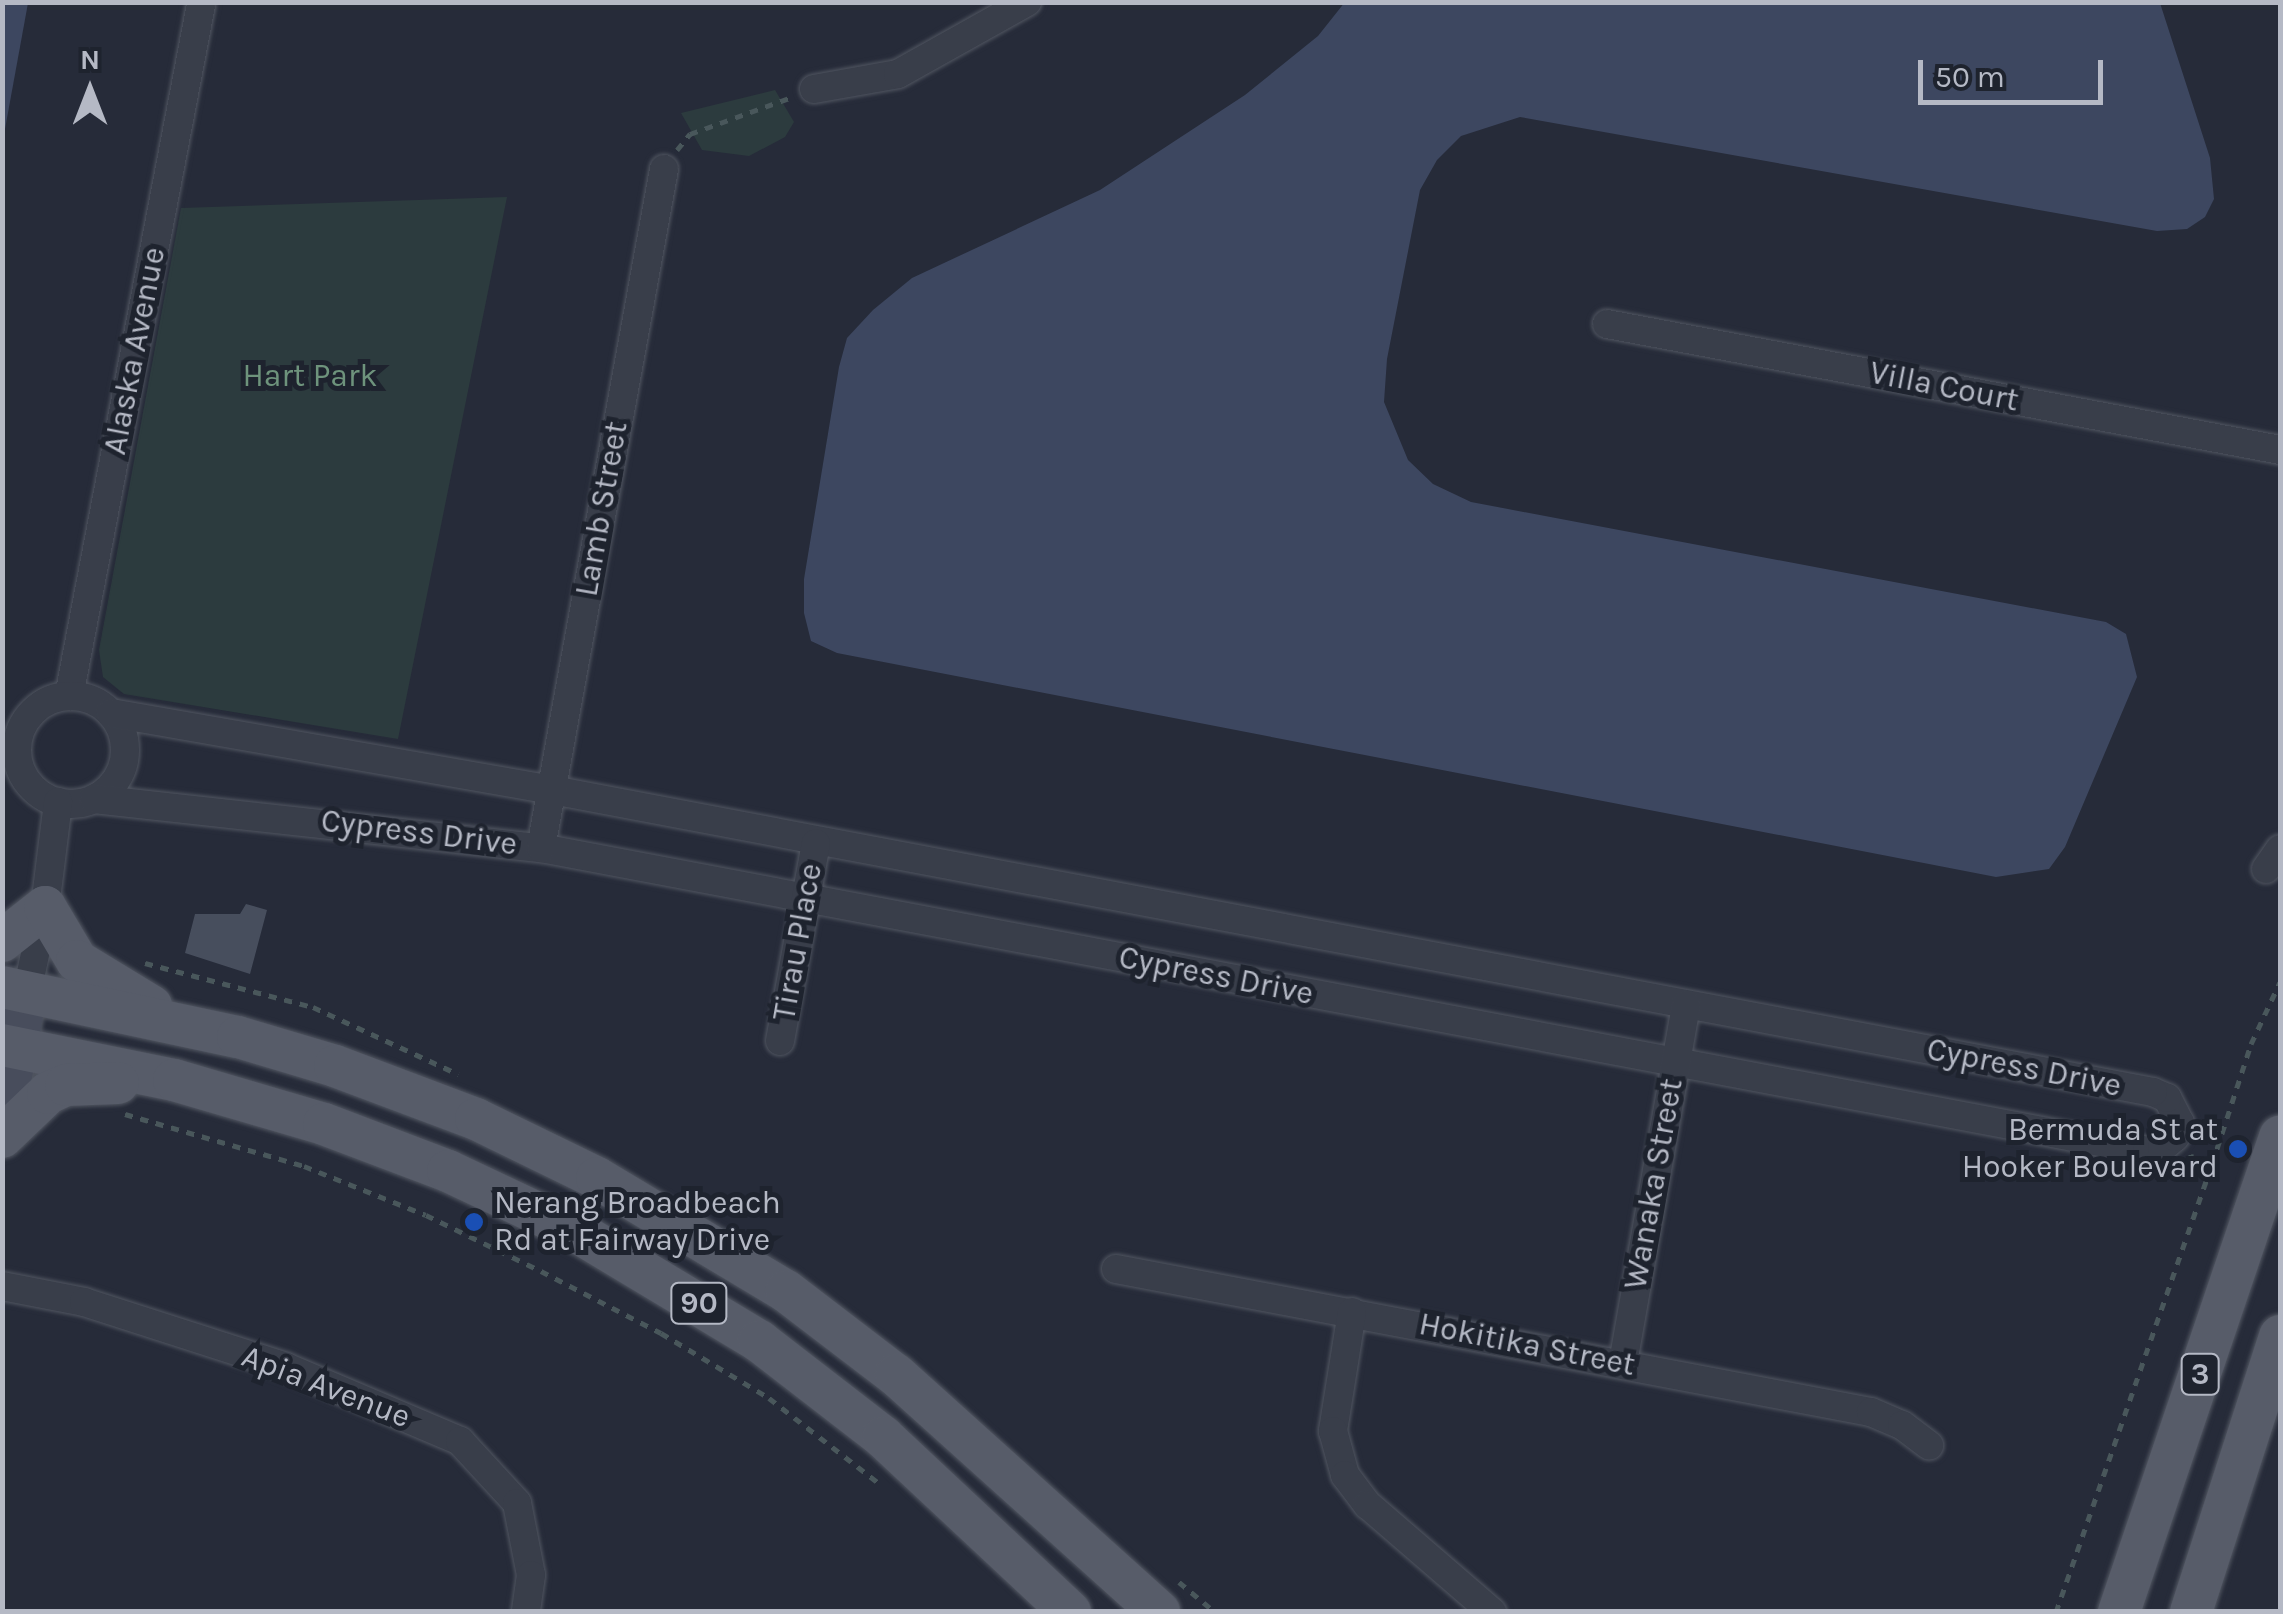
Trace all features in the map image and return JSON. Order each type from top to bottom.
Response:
[{"type":"main road","points":[[2,941],[45,907],[78,961],[174,1022]]},
{"type":"main road","name":"90","points":[[15,990],[174,1022],[335,1066],[476,1119],[597,1178],[718,1247],[896,1375],[1159,1612]]},
{"type":"main road","name":"90","points":[[10,1047],[174,1080],[324,1124],[448,1172],[581,1234],[759,1341],[884,1437],[1070,1612]]},
{"type":"main road","points":[[2,1134],[48,1093],[66,1086],[174,1080]]},
{"type":"main road","name":"3","points":[[2119,1612],[2280,1137]]},
{"type":"main road","name":"3","points":[[2191,1612],[2280,1336]]},
{"type":"street","points":[[814,89],[898,74],[1027,2]]},
{"type":"street","name":"Alaska Avenue","points":[[69,696],[200,6]]},
{"type":"street","name":"Lamb Street","points":[[542,848],[664,169]]},
{"type":"street","name":"Villa Court","points":[[1606,324],[2280,450]]},
{"type":"street","points":[[69,696],[87,698],[110,713],[122,730],[124,760],[117,779],[94,799],[58,802],[28,784],[10,752],[35,710],[69,696]]},
{"type":"street","name":"Cypress Drive","points":[[94,799],[542,848],[2147,1150],[2162,1148],[2175,1137],[2180,1123],[2168,1098],[2153,1092],[816,843],[552,790],[110,713]]},
{"type":"street","points":[[2,1134],[15,990],[45,907],[58,802]]},
{"type":"street","name":"Tirau Place","points":[[780,1041],[816,843]]},
{"type":"street","name":"Wanaka Street","points":[[1622,1363],[1686,1005]]},
{"type":"street","name":"Hokitika Street","points":[[1116,1269],[1871,1412],[1902,1425],[1929,1445]]},
{"type":"street","name":"Apia Avenue","points":[[2,1286],[84,1302],[286,1367],[460,1440],[517,1503],[531,1575],[526,1612]]},
{"type":"street","points":[[1352,1312],[1333,1431],[1335,1453],[1345,1475],[1368,1505],[1492,1612]]},
{"type":"path","points":[[664,169],[690,134],[814,89]]},
{"type":"path","points":[[2056,1612],[2250,1044],[2280,982]]},
{"type":"path","points":[[118,1112],[304,1166],[426,1215],[542,1271],[661,1333],[770,1398],[888,1490]]},
{"type":"path","points":[[2180,1123],[2190,1146],[2192,1167],[2202,1175],[2212,1164]]},
{"type":"green space","points":[[775,90],[794,122],[785,137],[749,156],[702,150],[681,113]]},
{"type":"green space","name":"Hart Park","points":[[507,197],[398,739],[124,694],[103,677],[99,650],[181,208]]},
{"type":"water","points":[[1345,2],[2160,3],[2210,158],[2214,199],[2205,217],[2187,229],[2157,231],[1520,117],[1461,136],[1437,160],[1420,190],[1387,359],[1384,402],[1408,460],[1433,484],[1471,502],[2106,622],[2126,634],[2137,677],[2065,847],[2049,869],[1996,877],[837,653],[811,641],[804,613],[804,579],[847,338],[912,278],[1100,190],[1245,95],[1318,36]]},
{"type":"water","points":[[2,3],[28,3],[3,140]]},
{"type":"building","points":[[246,904],[267,910],[250,974],[185,953],[195,914],[240,914]]},
{"type":"place","name":"Bermuda St at Hooker Boulevard","points":[[2238,1149]]},
{"type":"place","name":"Nerang Broadbeach Rd at Fairway Drive","points":[[474,1222]]}]
